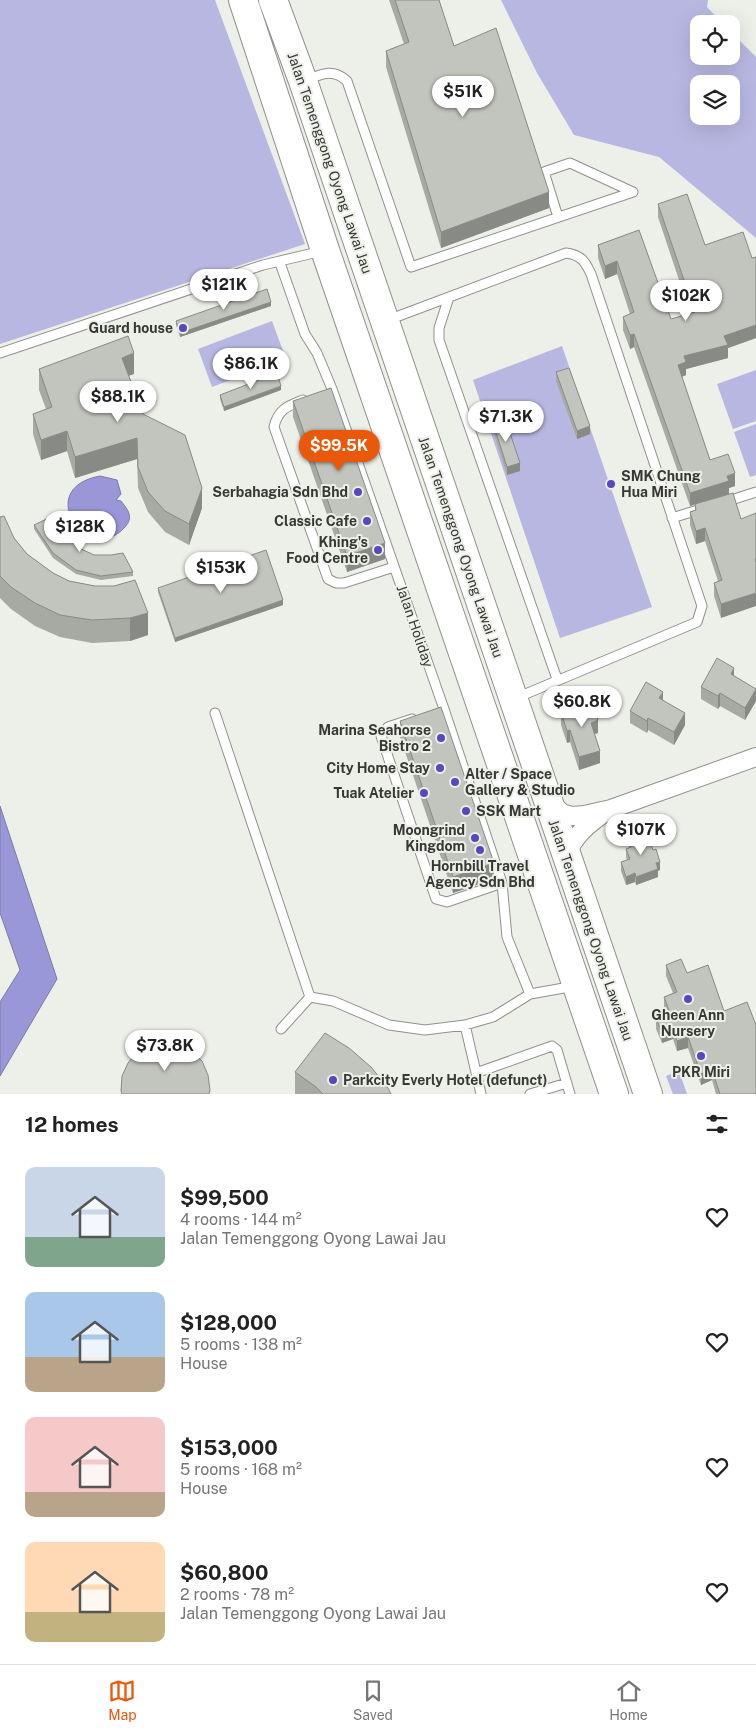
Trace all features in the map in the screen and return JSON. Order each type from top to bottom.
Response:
[{"type":"main road","name":"Jalan Temenggong Oyong Lawai Jau","points":[[273,0],[303,80],[648,1094]]},
{"type":"main road","points":[[243,7],[614,1094]]},
{"type":"main road","points":[[576,986],[580,960],[582,899]]},
{"type":"main road","points":[[576,986],[627,1036]]},
{"type":"street","points":[[547,800],[562,813],[572,816],[611,809],[756,757]]},
{"type":"street","points":[[566,855],[581,831],[611,809]]},
{"type":"lane","points":[[303,80],[331,72],[340,75],[346,81],[411,267],[633,192],[570,162],[544,172],[558,217]]},
{"type":"lane","points":[[0,352],[263,265],[280,263],[325,250]]},
{"type":"lane","points":[[384,321],[566,253],[577,254],[586,262],[702,606],[697,622],[513,699]]},
{"type":"lane","name":"Jalan Holiday","points":[[280,263],[306,334],[317,353],[323,392],[394,567],[444,708],[502,883],[507,936],[530,994]]},
{"type":"lane","points":[[449,297],[439,328],[439,340],[557,679]]},
{"type":"lane","points":[[323,392],[283,408],[276,416],[274,426],[328,579],[336,584],[344,583],[394,567]]},
{"type":"lane","points":[[719,504],[756,492]]},
{"type":"lane","points":[[672,518],[710,507]]},
{"type":"lane","points":[[434,712],[444,708]]},
{"type":"lane","points":[[214,713],[310,997]]},
{"type":"lane","points":[[425,715],[388,728],[381,736],[436,899],[447,902],[502,883]]},
{"type":"lane","points":[[310,997],[333,1000],[389,1025],[425,1030],[465,1025],[493,1017],[530,994],[576,986]]},
{"type":"lane","points":[[281,1029],[310,997]]},
{"type":"lane","points":[[465,1025],[482,1094]]},
{"type":"lane","points":[[476,1073],[552,1046],[557,1050],[570,1094]]},
{"type":"lane","points":[[530,1094],[567,1083]]},
{"type":"shaded area","points":[[0,0],[215,0],[305,244],[0,344]]},
{"type":"shaded area","points":[[501,0],[708,0],[707,7],[715,15],[690,15],[690,65],[740,65],[740,41],[756,57],[756,238],[659,157],[574,135],[537,73]]},
{"type":"shaded area","points":[[272,321],[286,359],[212,387],[198,349]]},
{"type":"shaded area","points":[[562,346],[652,607],[560,638],[473,380]]},
{"type":"shaded area","points":[[756,370],[756,421],[733,429],[717,384]]},
{"type":"shaded area","points":[[756,424],[756,475],[750,477],[734,432]]},
{"type":"shaded area","points":[[100,476],[117,480],[121,494],[116,500],[121,501],[130,517],[125,527],[111,537],[97,538],[84,532],[74,521],[68,508],[70,495],[80,484]]},
{"type":"shaded area","points":[[0,806],[57,979],[0,1076],[0,1002],[20,970],[0,913]]},
{"type":"shaded area","points":[[679,1071],[687,1094],[673,1094],[666,1076]]},
{"type":"building","points":[[395,0],[439,0],[454,46],[496,28],[549,192],[441,232],[386,51],[409,42]]},
{"type":"building","points":[[687,194],[705,245],[743,232],[752,258],[756,257],[756,325],[724,336],[728,345],[684,356],[686,362],[678,365],[710,460],[728,454],[735,473],[727,476],[729,481],[690,493],[634,334],[630,335],[623,317],[634,312],[617,261],[605,266],[598,245],[639,230],[671,319],[695,312],[658,204]]},
{"type":"building","points":[[267,289],[271,302],[180,333],[176,321]]},
{"type":"building","points":[[128,336],[134,353],[122,358],[143,414],[185,435],[202,488],[189,524],[165,511],[148,492],[138,467],[137,438],[75,457],[67,431],[41,440],[33,414],[52,407],[39,369]]},
{"type":"building","points":[[569,368],[590,426],[577,431],[556,372]]},
{"type":"building","points":[[277,373],[281,386],[224,407],[220,395]]},
{"type":"building","points":[[331,388],[385,543],[347,556],[293,401]]},
{"type":"building","points":[[505,418],[520,463],[507,467],[493,423]]},
{"type":"building","points":[[733,493],[741,519],[756,513],[756,593],[721,604],[714,583],[722,580],[705,528],[696,531],[690,512],[696,510],[695,504]]},
{"type":"building","points":[[4,516],[14,538],[27,554],[53,573],[69,581],[95,586],[114,586],[135,580],[148,613],[130,618],[92,620],[60,615],[35,603],[11,587],[0,576],[0,517]]},
{"type":"building","points":[[53,516],[61,531],[79,548],[94,555],[123,553],[133,572],[101,576],[76,570],[53,553],[34,525]]},
{"type":"building","points":[[266,550],[283,600],[175,638],[158,588]]},
{"type":"building","points":[[717,658],[734,668],[731,674],[756,689],[745,708],[720,693],[718,696],[701,687]]},
{"type":"building","points":[[646,682],[663,692],[659,698],[685,713],[674,732],[648,718],[647,721],[630,711]]},
{"type":"building","points":[[592,702],[598,720],[591,723],[600,751],[579,757],[570,730],[567,731],[561,712]]},
{"type":"building","points":[[441,707],[494,863],[453,877],[400,721]]},
{"type":"building","points":[[646,831],[653,850],[656,849],[660,862],[656,863],[658,869],[636,877],[635,873],[626,877],[621,862],[630,859],[626,849],[631,847],[628,838]]},
{"type":"building","points":[[681,959],[687,973],[708,965],[724,1011],[747,1002],[756,1025],[756,1094],[720,1094],[712,1070],[701,1074],[688,1037],[677,1041],[673,1029],[662,1033],[656,1018],[670,1013],[664,997],[677,992],[666,965]]},
{"type":"building","points":[[325,1033],[349,1048],[371,1067],[391,1094],[323,1094],[295,1072]]},
{"type":"building","points":[[164,1042],[178,1044],[192,1051],[202,1061],[208,1075],[209,1094],[122,1094],[122,1076],[128,1063],[137,1052],[150,1045]]},
{"type":"place","name":"Guard house","points":[[183,328]]},
{"type":"place","name":"SMK Chung Hua Miri","points":[[611,484]]},
{"type":"place","name":"Serbahagia Sdn Bhd","points":[[358,492]]},
{"type":"place","name":"Classic Cafe","points":[[367,521]]},
{"type":"place","name":"Khing's Food Centre","points":[[378,550]]},
{"type":"place","name":"Marina Seahorse Bistro 2","points":[[441,738]]},
{"type":"place","name":"City Home Stay","points":[[440,768]]},
{"type":"place","name":"Alter / Space Gallery & Studio","points":[[455,782]]},
{"type":"place","name":"Tuak Atelier","points":[[424,793]]},
{"type":"place","name":"SSK Mart","points":[[466,811]]},
{"type":"place","name":"Moongrind Kingdom","points":[[475,838]]},
{"type":"place","name":"Hornbill Travel Agency Sdn Bhd","points":[[480,850]]},
{"type":"place","name":"Gheen Ann Nursery","points":[[688,999]]},
{"type":"place","name":"PKR Miri","points":[[701,1056]]},
{"type":"place","name":"Parkcity Everly Hotel (defunct)","points":[[333,1080]]}]
